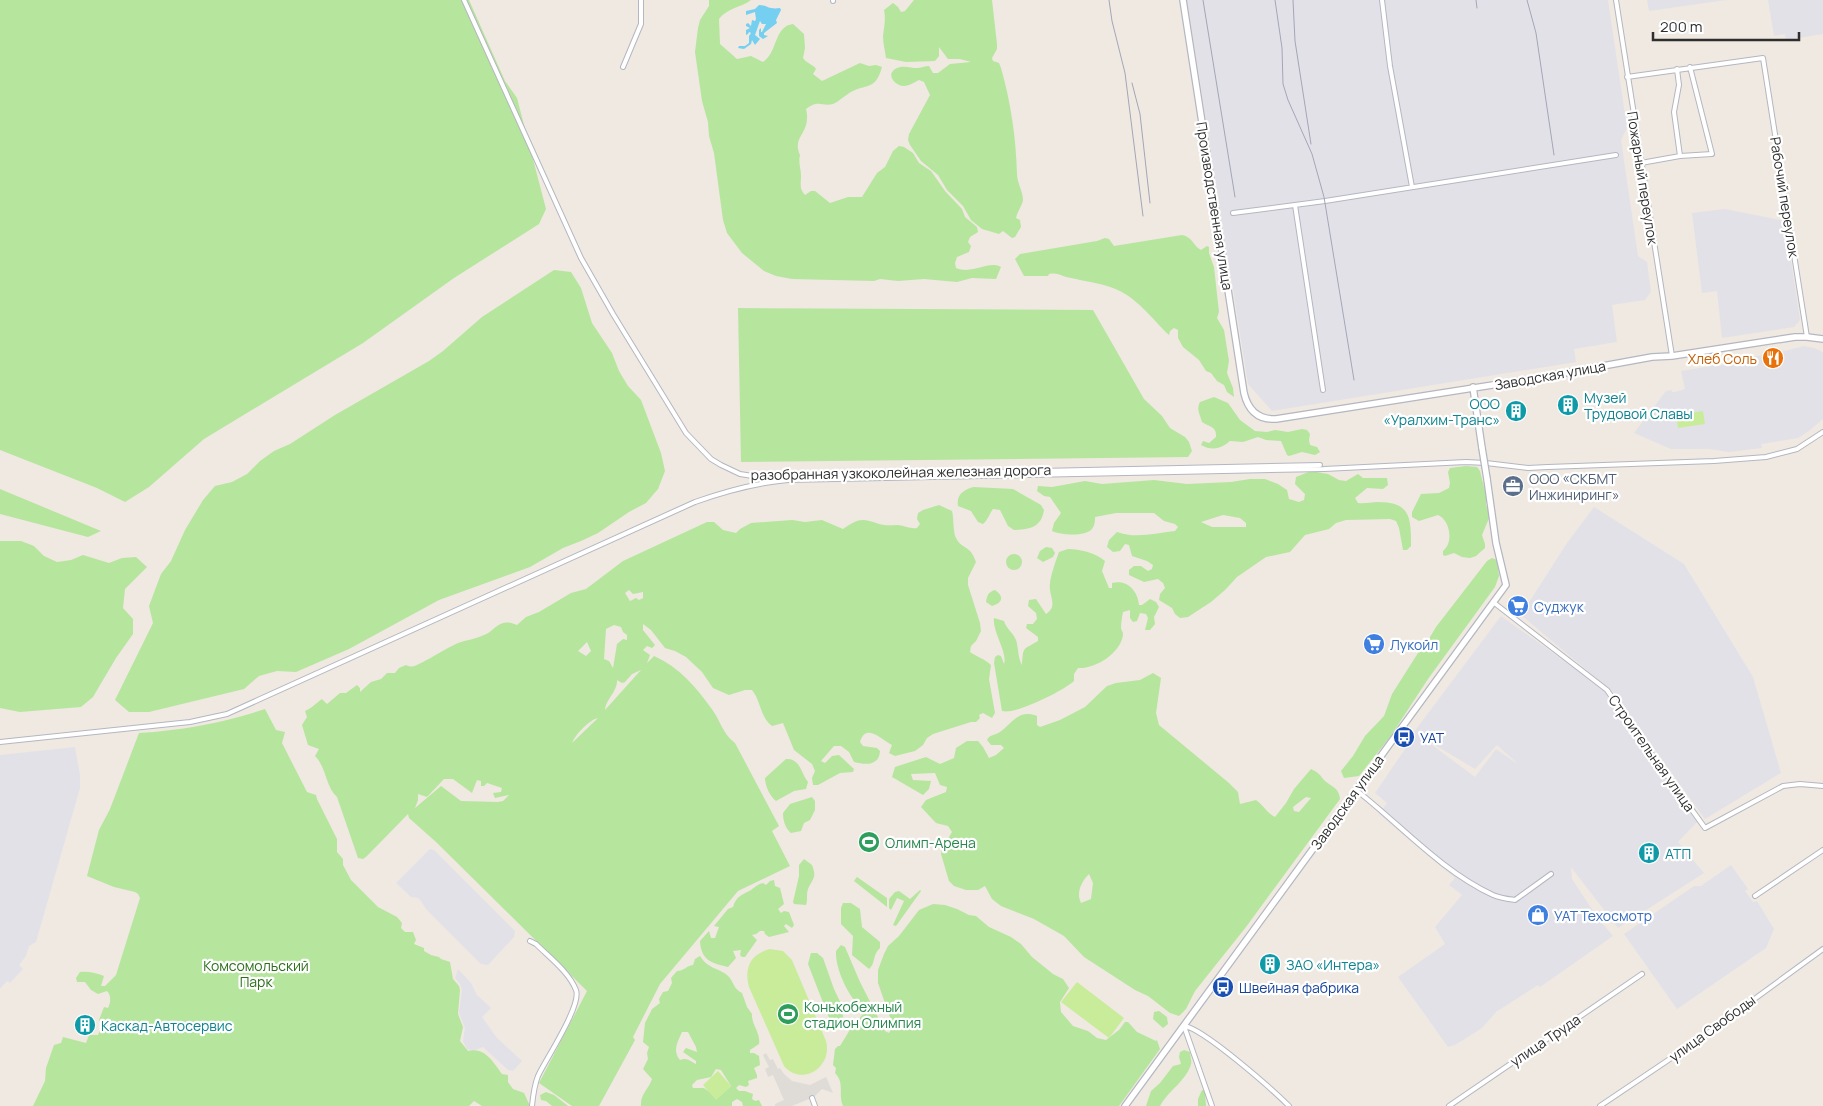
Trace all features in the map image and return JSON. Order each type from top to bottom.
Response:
[{"type":"main road","name":"Производственная улица","points":[[1183,0],[1242,383],[1250,410]]},
{"type":"main road","name":"Заводская улица","points":[[1250,410],[1258,417],[1276,419],[1652,357],[1672,356],[1807,336],[1823,339]]},
{"type":"main road","name":"Заводская улица","points":[[1125,1106],[1506,584],[1496,542],[1473,387]]},
{"type":"street","name":"разобранная узкоколейная железная дорога","points":[[464,0],[580,258],[686,433],[716,462],[740,474],[760,477],[1320,464]]},
{"type":"street","points":[[623,67],[641,24],[641,0]]},
{"type":"street","points":[[1382,0],[1390,66],[1412,187]]},
{"type":"street","name":"Пожарный переулок","points":[[1616,0],[1672,356]]},
{"type":"street","name":"Рабочий переулок","points":[[1690,67],[1763,58],[1807,336]]},
{"type":"street","points":[[1627,77],[1690,67],[1712,154],[1680,156],[1641,163]]},
{"type":"street","points":[[1677,69],[1679,85],[1674,112],[1680,156]]},
{"type":"street","points":[[1233,213],[1616,155]]},
{"type":"street","points":[[1295,205],[1323,390]]},
{"type":"street","points":[[0,742],[190,722],[227,714],[694,502],[741,487],[788,480],[1324,469],[1466,462],[1528,468],[1714,461],[1784,454],[1808,444],[1823,432]]},
{"type":"street","name":"разобранная узкоколейная железная дорога","points":[[1228,467],[1281,469]]},
{"type":"street","name":"Строительная улица","points":[[1494,602],[1607,690],[1705,828],[1783,786],[1800,784],[1823,786]]},
{"type":"street","points":[[1356,790],[1382,810],[1397,826],[1444,865],[1495,896],[1516,900],[1551,874]]},
{"type":"street","points":[[1755,896],[1823,850]]},
{"type":"street","points":[[530,941],[536,944],[566,975],[575,987],[578,998],[539,1076],[534,1090],[532,1106]]},
{"type":"street","name":"улица Свободы","points":[[1600,1106],[1701,1038],[1823,948]]},
{"type":"street","name":"улица Труда","points":[[1449,1106],[1642,974]]},
{"type":"street","points":[[1212,1106],[1184,1026],[1190,1026],[1202,1033],[1256,1075],[1289,1106]]},
{"type":"street","points":[[812,1098],[815,1106]]},
{"type":"shaded area","points":[[1187,0],[1608,0],[1627,128],[1621,140],[1638,256],[1647,262],[1651,292],[1645,300],[1612,305],[1617,342],[1574,349],[1576,362],[1272,411],[1248,384]]},
{"type":"shaded area","points":[[1647,0],[1726,0],[1649,11]]},
{"type":"shaded area","points":[[1768,0],[1823,0],[1823,34],[1786,40],[1785,34],[1774,36]]},
{"type":"shaded area","points":[[1725,209],[1785,221],[1800,320],[1794,327],[1722,338],[1717,291],[1702,293],[1692,213]]},
{"type":"shaded area","points":[[1804,346],[1823,352],[1823,419],[1798,438],[1761,444],[1762,448],[1729,452],[1709,449],[1671,449],[1634,433],[1666,391],[1672,390],[1672,392],[1675,392],[1685,389],[1681,371],[1712,366],[1712,364],[1717,363],[1718,366],[1738,362],[1738,359],[1777,353]]},
{"type":"shaded area","points":[[1594,507],[1684,564],[1753,677],[1781,773],[1705,819],[1613,692],[1521,615],[1567,543]]},
{"type":"shaded area","points":[[1501,616],[1605,690],[1698,821],[1678,842],[1704,873],[1618,928],[1571,867],[1572,879],[1597,917],[1613,936],[1540,987],[1538,985],[1496,1012],[1482,1028],[1455,1045],[1448,1047],[1398,977],[1445,944],[1435,927],[1462,895],[1449,885],[1455,878],[1379,814],[1387,803],[1375,793],[1416,733],[1414,732]],"holes":[[[1420,736],[1475,769],[1497,745],[1519,765],[1496,749],[1475,777]]]},
{"type":"shaded area","points":[[75,747],[80,775],[80,788],[36,942],[29,946],[26,956],[19,965],[23,969],[10,983],[7,981],[0,989],[0,755]]},
{"type":"shaded area","points":[[430,849],[434,850],[515,931],[514,937],[488,965],[481,964],[426,909],[418,898],[411,897],[396,883]]},
{"type":"shaded area","points":[[1731,865],[1748,889],[1745,891],[1753,902],[1757,901],[1774,929],[1766,948],[1677,1009],[1624,934],[1694,886],[1701,886]]},
{"type":"shaded area","points":[[458,969],[471,983],[477,995],[491,1008],[482,1017],[497,1038],[522,1061],[513,1071],[508,1070],[483,1047],[473,1051],[467,1049],[463,1041],[465,1028],[459,1013],[462,990],[455,978]]},
{"type":"shaded area","points":[[766,1053],[770,1060],[773,1059],[778,1069],[780,1068],[792,1081],[810,1085],[826,1077],[833,1093],[822,1089],[814,1097],[792,1106],[775,1106],[775,1104],[784,1100],[773,1075],[768,1077],[765,1069],[769,1067],[763,1055]]},
{"type":"green space","points":[[0,0],[469,0],[505,81],[517,98],[546,209],[539,224],[454,278],[363,343],[204,439],[149,487],[125,502],[97,488],[0,450]]},
{"type":"green space","points":[[709,0],[751,0],[726,12],[719,19],[720,44],[737,59],[751,56],[763,62],[768,58],[782,29],[793,24],[804,34],[805,48],[803,58],[815,67],[816,69],[813,74],[822,81],[860,63],[882,67],[877,79],[871,85],[850,92],[833,104],[814,104],[806,109],[806,124],[798,143],[801,186],[805,195],[815,191],[830,203],[848,197],[862,197],[877,173],[885,167],[893,151],[899,146],[904,147],[913,153],[919,163],[931,171],[945,191],[962,209],[965,217],[977,227],[978,232],[970,237],[968,242],[971,246],[969,252],[957,257],[956,268],[968,270],[996,265],[1001,267],[996,279],[972,278],[957,282],[924,279],[898,281],[880,279],[874,281],[792,279],[776,276],[764,271],[742,253],[727,233],[723,220],[714,153],[702,101],[695,52],[700,20],[709,6]]},
{"type":"green space","points":[[914,0],[992,0],[997,49],[992,58],[993,61],[999,63],[1008,94],[1014,134],[1017,177],[1023,197],[1016,218],[1020,220],[1021,227],[1015,237],[1012,238],[1003,231],[999,234],[982,229],[971,220],[963,206],[947,190],[938,175],[921,161],[910,145],[908,140],[909,134],[930,95],[924,82],[919,80],[906,86],[894,82],[891,76],[893,70],[902,67],[917,68],[929,66],[933,73],[938,73],[950,64],[971,62],[960,59],[948,59],[939,47],[939,56],[935,61],[906,62],[886,58],[883,39],[884,10],[893,3],[901,12],[905,11]]},
{"type":"green space","points":[[1182,235],[1186,236],[1201,250],[1207,246],[1209,247],[1214,267],[1219,312],[1217,318],[1224,330],[1229,361],[1227,373],[1233,388],[1234,397],[1227,392],[1224,385],[1206,371],[1199,360],[1183,347],[1178,338],[1178,330],[1174,328],[1170,331],[1169,335],[1129,296],[1108,286],[1058,274],[1024,276],[1015,259],[1020,254],[1105,238],[1109,239],[1114,246]]},
{"type":"green space","points":[[554,270],[571,272],[581,288],[592,323],[612,353],[619,371],[628,386],[641,400],[661,453],[665,471],[658,489],[646,503],[598,533],[563,548],[530,567],[439,600],[349,649],[296,672],[277,671],[259,676],[244,689],[149,712],[129,712],[115,700],[153,623],[149,606],[161,574],[171,561],[185,530],[203,500],[215,486],[232,482],[247,474],[274,451],[290,444],[335,415],[429,361],[482,317]]},
{"type":"green space","points":[[738,308],[1093,310],[1144,399],[1162,416],[1170,428],[1185,437],[1192,451],[1188,457],[741,462]]},
{"type":"green space","points":[[1214,397],[1228,403],[1240,420],[1255,431],[1267,432],[1275,430],[1288,432],[1302,429],[1307,430],[1310,434],[1310,445],[1317,447],[1320,452],[1315,455],[1302,452],[1289,456],[1281,441],[1266,440],[1258,437],[1243,442],[1230,441],[1216,448],[1201,445],[1203,441],[1209,443],[1216,437],[1216,433],[1212,427],[1202,422],[1198,407],[1200,402]]},
{"type":"green space","points":[[1703,411],[1705,424],[1678,428],[1676,415]]},
{"type":"green space","points":[[1477,467],[1480,471],[1486,495],[1486,505],[1490,516],[1482,535],[1485,548],[1476,556],[1470,558],[1454,553],[1445,556],[1443,551],[1449,543],[1449,532],[1448,526],[1442,518],[1438,515],[1419,521],[1412,517],[1412,512],[1421,494],[1439,493],[1449,488],[1448,472],[1450,468]]},
{"type":"green space","points":[[1311,471],[1328,474],[1339,480],[1346,481],[1358,474],[1363,478],[1387,478],[1388,485],[1383,489],[1367,488],[1355,498],[1358,503],[1389,503],[1403,509],[1409,520],[1411,546],[1407,550],[1403,550],[1399,528],[1396,521],[1390,519],[1346,520],[1336,523],[1329,529],[1305,535],[1290,552],[1266,557],[1237,577],[1211,602],[1188,617],[1180,618],[1172,608],[1159,600],[1160,594],[1165,588],[1163,583],[1158,579],[1144,582],[1129,575],[1129,570],[1134,566],[1141,566],[1148,571],[1152,569],[1153,565],[1132,556],[1129,545],[1125,544],[1120,551],[1113,552],[1107,547],[1109,540],[1117,532],[1138,535],[1175,531],[1178,527],[1175,524],[1164,521],[1154,513],[1116,513],[1095,517],[1092,529],[1089,532],[1067,534],[1056,532],[1052,531],[1054,523],[1061,513],[1050,497],[1044,496],[1037,491],[1038,486],[1052,487],[1085,481],[1102,484],[1154,480],[1187,484],[1265,479],[1287,490],[1289,499],[1299,502],[1304,500],[1305,494],[1295,484],[1296,477]],"holes":[[[1223,515],[1240,518],[1246,523],[1246,527],[1212,527],[1201,522]]]},
{"type":"green space","points":[[974,487],[1013,489],[1041,505],[1044,510],[1043,516],[1034,526],[1014,530],[1008,526],[1000,510],[993,509],[983,524],[978,522],[971,511],[958,506],[958,499],[961,493]]},
{"type":"green space","points":[[0,489],[101,531],[88,537],[0,514]]},
{"type":"green space","points":[[939,505],[952,511],[956,538],[974,556],[976,562],[968,578],[968,585],[981,631],[971,646],[970,652],[991,665],[989,679],[995,713],[992,718],[983,713],[979,715],[980,718],[976,722],[933,734],[915,751],[895,756],[889,753],[892,745],[874,734],[866,733],[860,742],[863,746],[877,748],[880,751],[879,756],[874,762],[863,764],[854,762],[849,752],[841,746],[834,746],[821,761],[825,763],[832,756],[839,755],[854,769],[853,772],[840,773],[818,785],[813,785],[812,778],[815,771],[812,764],[794,750],[783,723],[772,726],[768,722],[752,690],[729,695],[713,688],[702,672],[686,657],[665,648],[651,630],[643,624],[643,630],[655,645],[652,648],[647,646],[643,650],[650,655],[647,663],[654,656],[686,678],[705,700],[724,731],[735,743],[779,826],[772,831],[790,866],[738,891],[660,984],[633,1037],[635,1040],[599,1106],[572,1106],[539,1083],[587,991],[436,842],[409,818],[408,814],[367,856],[363,859],[358,858],[337,797],[330,788],[322,766],[315,756],[319,749],[308,745],[302,725],[307,717],[305,711],[322,699],[327,704],[340,693],[346,693],[357,685],[360,688],[360,692],[371,682],[381,679],[387,673],[395,673],[399,668],[406,665],[417,665],[458,643],[478,638],[502,623],[506,622],[517,625],[526,617],[539,612],[571,593],[586,589],[623,561],[707,522],[714,522],[723,530],[736,533],[751,523],[792,520],[805,522],[822,520],[843,529],[860,520],[884,525],[917,528],[920,524],[917,519],[918,513]],"holes":[[[629,590],[633,594],[643,592],[643,598],[639,600],[636,598],[630,601],[625,593]],[[614,625],[621,627],[627,635],[627,640],[623,639],[617,644],[613,668],[609,661],[604,659],[606,629]],[[587,642],[591,651],[586,656],[578,651]],[[641,670],[605,710],[616,688],[617,680],[622,683],[625,682],[632,674]],[[598,718],[572,743],[579,732]],[[444,779],[453,779],[472,793],[477,780],[481,781],[481,786],[487,783],[502,788],[501,792],[493,793],[495,798],[509,795],[503,801],[498,802],[461,801],[441,786],[415,808],[418,794],[427,797]]]},
{"type":"green space","points":[[0,541],[21,541],[34,546],[44,556],[57,562],[71,560],[83,555],[109,563],[122,558],[136,557],[147,567],[125,589],[123,608],[133,619],[133,634],[93,697],[81,707],[20,712],[0,708]]},
{"type":"green space","points":[[1046,547],[1052,548],[1055,553],[1053,557],[1043,562],[1037,558],[1040,551]]},
{"type":"green space","points":[[1068,549],[1088,552],[1105,561],[1102,571],[1109,588],[1112,588],[1112,583],[1122,583],[1131,587],[1139,605],[1150,599],[1156,602],[1159,607],[1154,617],[1155,624],[1150,630],[1145,630],[1148,618],[1146,614],[1140,613],[1137,621],[1133,622],[1130,618],[1130,610],[1123,612],[1121,628],[1123,635],[1121,642],[1106,659],[1092,666],[1078,668],[1074,674],[1074,681],[1050,696],[1028,706],[1002,711],[994,663],[995,657],[998,655],[1001,656],[1004,664],[1005,659],[995,629],[994,618],[1004,621],[1014,636],[1022,665],[1025,649],[1038,641],[1038,637],[1026,628],[1027,624],[1033,624],[1037,619],[1036,613],[1028,606],[1029,600],[1036,599],[1046,614],[1050,611],[1052,604],[1050,584],[1053,568],[1059,552]]},
{"type":"green space","points":[[1014,554],[1020,556],[1022,562],[1020,568],[1014,570],[1008,568],[1006,562],[1008,556]]},
{"type":"green space","points":[[1492,558],[1497,560],[1499,576],[1495,587],[1428,679],[1390,737],[1359,776],[1344,778],[1341,771],[1365,736],[1384,716],[1392,694],[1418,653],[1430,644],[1430,637],[1436,627],[1487,561]]},
{"type":"green space","points":[[995,590],[1000,595],[1001,600],[992,606],[986,600],[989,593]]},
{"type":"green space","points":[[1153,673],[1161,678],[1156,713],[1159,725],[1229,783],[1238,792],[1240,804],[1256,800],[1275,817],[1294,789],[1311,769],[1317,772],[1336,790],[1340,799],[1246,927],[1195,991],[1186,1009],[1179,1016],[1170,1013],[1148,996],[1135,990],[1084,957],[1064,936],[1034,919],[1001,906],[992,899],[985,886],[978,890],[966,890],[954,886],[949,881],[941,854],[952,832],[948,826],[936,823],[921,807],[926,800],[946,792],[947,787],[940,785],[935,773],[911,774],[913,780],[931,781],[929,789],[923,795],[892,777],[895,767],[926,757],[940,764],[954,758],[956,748],[967,741],[978,741],[989,758],[1004,748],[1001,745],[991,745],[987,740],[988,738],[1000,732],[1016,718],[1025,714],[1037,716],[1037,725],[1040,727],[1060,720],[1085,707],[1107,686],[1140,680]],"holes":[[[1306,797],[1311,798],[1299,812],[1294,811],[1293,807]],[[1089,874],[1093,883],[1091,899],[1081,903],[1080,888]]]},
{"type":"green space","name":"Комсомольский Парк","points":[[265,709],[276,730],[285,732],[282,743],[307,792],[316,795],[337,839],[337,852],[343,859],[343,865],[351,880],[378,907],[397,917],[402,923],[401,928],[405,932],[413,932],[416,940],[414,944],[424,948],[424,951],[431,955],[450,962],[453,979],[460,990],[458,1014],[463,1027],[460,1041],[468,1051],[479,1051],[488,1056],[502,1074],[508,1075],[508,1082],[513,1089],[524,1093],[530,1106],[482,1106],[474,1101],[469,1106],[33,1106],[45,1081],[46,1068],[54,1045],[61,1043],[63,1037],[86,1043],[89,1035],[98,1035],[102,1026],[99,1020],[104,1007],[108,1008],[109,1006],[109,994],[107,991],[98,994],[91,990],[85,982],[77,982],[76,978],[80,972],[98,974],[104,976],[101,986],[105,986],[116,975],[140,898],[135,892],[114,887],[87,876],[99,830],[110,809],[139,733],[203,725]]},
{"type":"green space","points":[[786,759],[791,759],[797,763],[808,782],[806,789],[794,791],[776,801],[768,791],[765,778]]},
{"type":"green space","points":[[812,797],[815,801],[815,810],[810,820],[804,823],[801,831],[791,833],[785,824],[783,813],[790,804]]},
{"type":"green space","points":[[804,859],[812,865],[814,878],[807,891],[806,905],[794,904],[799,865]]},
{"type":"green space","points":[[857,877],[887,898],[887,907],[854,881]]},
{"type":"green space","points":[[774,880],[775,886],[780,888],[784,904],[778,909],[781,913],[784,911],[789,912],[794,925],[792,928],[786,924],[784,926],[789,932],[769,937],[764,931],[752,935],[757,940],[745,957],[740,955],[741,950],[733,951],[736,958],[728,967],[708,960],[702,953],[700,941],[709,931],[711,938],[715,938],[719,927],[714,926],[728,909],[733,907],[740,896],[760,884],[766,885]]},
{"type":"green space","points":[[920,890],[896,926],[893,925],[904,901],[897,898],[891,910],[889,908],[889,899],[895,892],[899,891],[910,899]]},
{"type":"green space","points":[[843,903],[851,903],[860,909],[862,927],[880,942],[880,948],[869,969],[852,955],[853,936],[841,924],[841,908]]},
{"type":"green space","points":[[933,904],[945,905],[976,916],[989,927],[1021,944],[1032,957],[1053,974],[1063,979],[1069,988],[1060,1002],[1061,1012],[1073,1026],[1088,1031],[1097,1038],[1106,1040],[1119,1030],[1125,1022],[1128,1022],[1137,1032],[1157,1040],[1160,1049],[1119,1106],[843,1106],[841,1084],[835,1073],[836,1068],[833,1065],[835,1049],[840,1046],[864,1011],[844,984],[836,959],[836,951],[841,945],[845,947],[860,982],[885,1031],[889,1033],[892,1023],[878,983],[878,970],[888,946],[899,936],[919,910]]},
{"type":"green space","name":"Конькобежный стадион Олимпия","points":[[770,949],[783,951],[792,960],[826,1041],[827,1050],[821,1066],[807,1074],[799,1075],[791,1072],[784,1066],[749,987],[747,974],[750,963],[758,954]]},
{"type":"green space","points":[[811,953],[817,953],[823,958],[843,1008],[843,1017],[837,1023],[836,1029],[833,1028],[808,964]]},
{"type":"green space","points":[[700,956],[709,966],[727,975],[742,993],[747,1007],[752,1014],[759,1044],[750,1050],[750,1053],[759,1056],[760,1065],[754,1068],[757,1078],[748,1081],[749,1085],[746,1087],[739,1085],[736,1088],[739,1091],[753,1094],[752,1099],[755,1101],[759,1100],[762,1106],[743,1106],[742,1102],[737,1099],[732,1102],[732,1106],[641,1106],[643,1095],[652,1079],[643,1069],[648,1059],[649,1047],[643,1042],[645,1023],[652,1009],[660,1003],[659,999],[663,992],[668,991],[672,983],[671,978],[677,971],[693,965],[695,959]],"holes":[[[682,1032],[688,1032],[697,1052],[686,1048],[683,1052],[696,1061],[696,1064],[687,1059],[680,1060],[676,1053],[676,1046]],[[716,1069],[721,1070],[731,1086],[720,1096],[717,1097],[704,1088],[693,1088],[692,1085],[697,1080],[711,1077]]]},
{"type":"green space","points":[[1077,982],[1124,1018],[1109,1038],[1061,1002]]},
{"type":"green space","points":[[1159,1011],[1167,1017],[1168,1024],[1163,1028],[1153,1019],[1154,1012]]},
{"type":"green space","points":[[1184,1050],[1190,1052],[1191,1061],[1186,1075],[1160,1106],[1146,1106],[1151,1091],[1173,1066],[1181,1064],[1180,1052]]},
{"type":"green space","points":[[718,1071],[731,1086],[716,1100],[703,1085]]},
{"type":"green space","points":[[1202,1090],[1205,1091],[1206,1106],[1198,1106],[1198,1099]]},
{"type":"green space","points":[[546,1092],[554,1095],[568,1106],[552,1106],[546,1101],[541,1100],[540,1095]]},
{"type":"water","points":[[759,5],[780,8],[781,10],[776,20],[777,23],[764,33],[764,35],[768,36],[763,39],[759,36],[759,30],[761,28],[762,32],[766,24],[762,24],[760,21],[755,35],[760,39],[755,45],[752,40],[751,44],[744,49],[738,48],[749,43],[751,33],[749,32],[746,35],[746,30],[750,28],[746,24],[748,23],[751,26],[752,20],[755,21],[756,19],[755,12],[746,15],[746,11],[755,9]]},
{"type":"railway","points":[[1109,0],[1112,21],[1125,73],[1143,216]]},
{"type":"railway","points":[[1203,0],[1235,197]]},
{"type":"railway","points":[[1275,0],[1282,48],[1283,84],[1288,100],[1312,154],[1324,197],[1354,380]]},
{"type":"railway","points":[[1293,0],[1295,41],[1311,144]]},
{"type":"railway","points":[[1476,0],[1477,8]]},
{"type":"railway","points":[[1527,0],[1536,33],[1554,155]]},
{"type":"railway","points":[[1132,83],[1140,114],[1150,203]]},
{"type":"place","name":"Хлеб Соль","points":[[1773,358]]},
{"type":"place","name":"Музей Трудовой Славы","points":[[1568,405]]},
{"type":"place","name":"ООО «Уралхим-Транс»","points":[[1516,411]]},
{"type":"place","name":"ООО «СКБМТ Инжиниринг»","points":[[1513,486]]},
{"type":"place","name":"Суджук","points":[[1518,606]]},
{"type":"place","name":"Лукойл","points":[[1374,644]]},
{"type":"place","name":"УАТ","points":[[1404,737]]},
{"type":"place","name":"Олимп-Арена","points":[[869,842]]},
{"type":"place","name":"АТП","points":[[1649,853]]},
{"type":"place","name":"УАТ Техосмотр","points":[[1538,915]]},
{"type":"place","name":"ЗАО «Интера»","points":[[1270,964]]},
{"type":"place","name":"Швейная фабрика","points":[[1223,987]]},
{"type":"place","name":"Конькобежный стадион Олимпия","points":[[788,1014]]},
{"type":"place","name":"Каскад-Автосервис","points":[[85,1025]]}]
